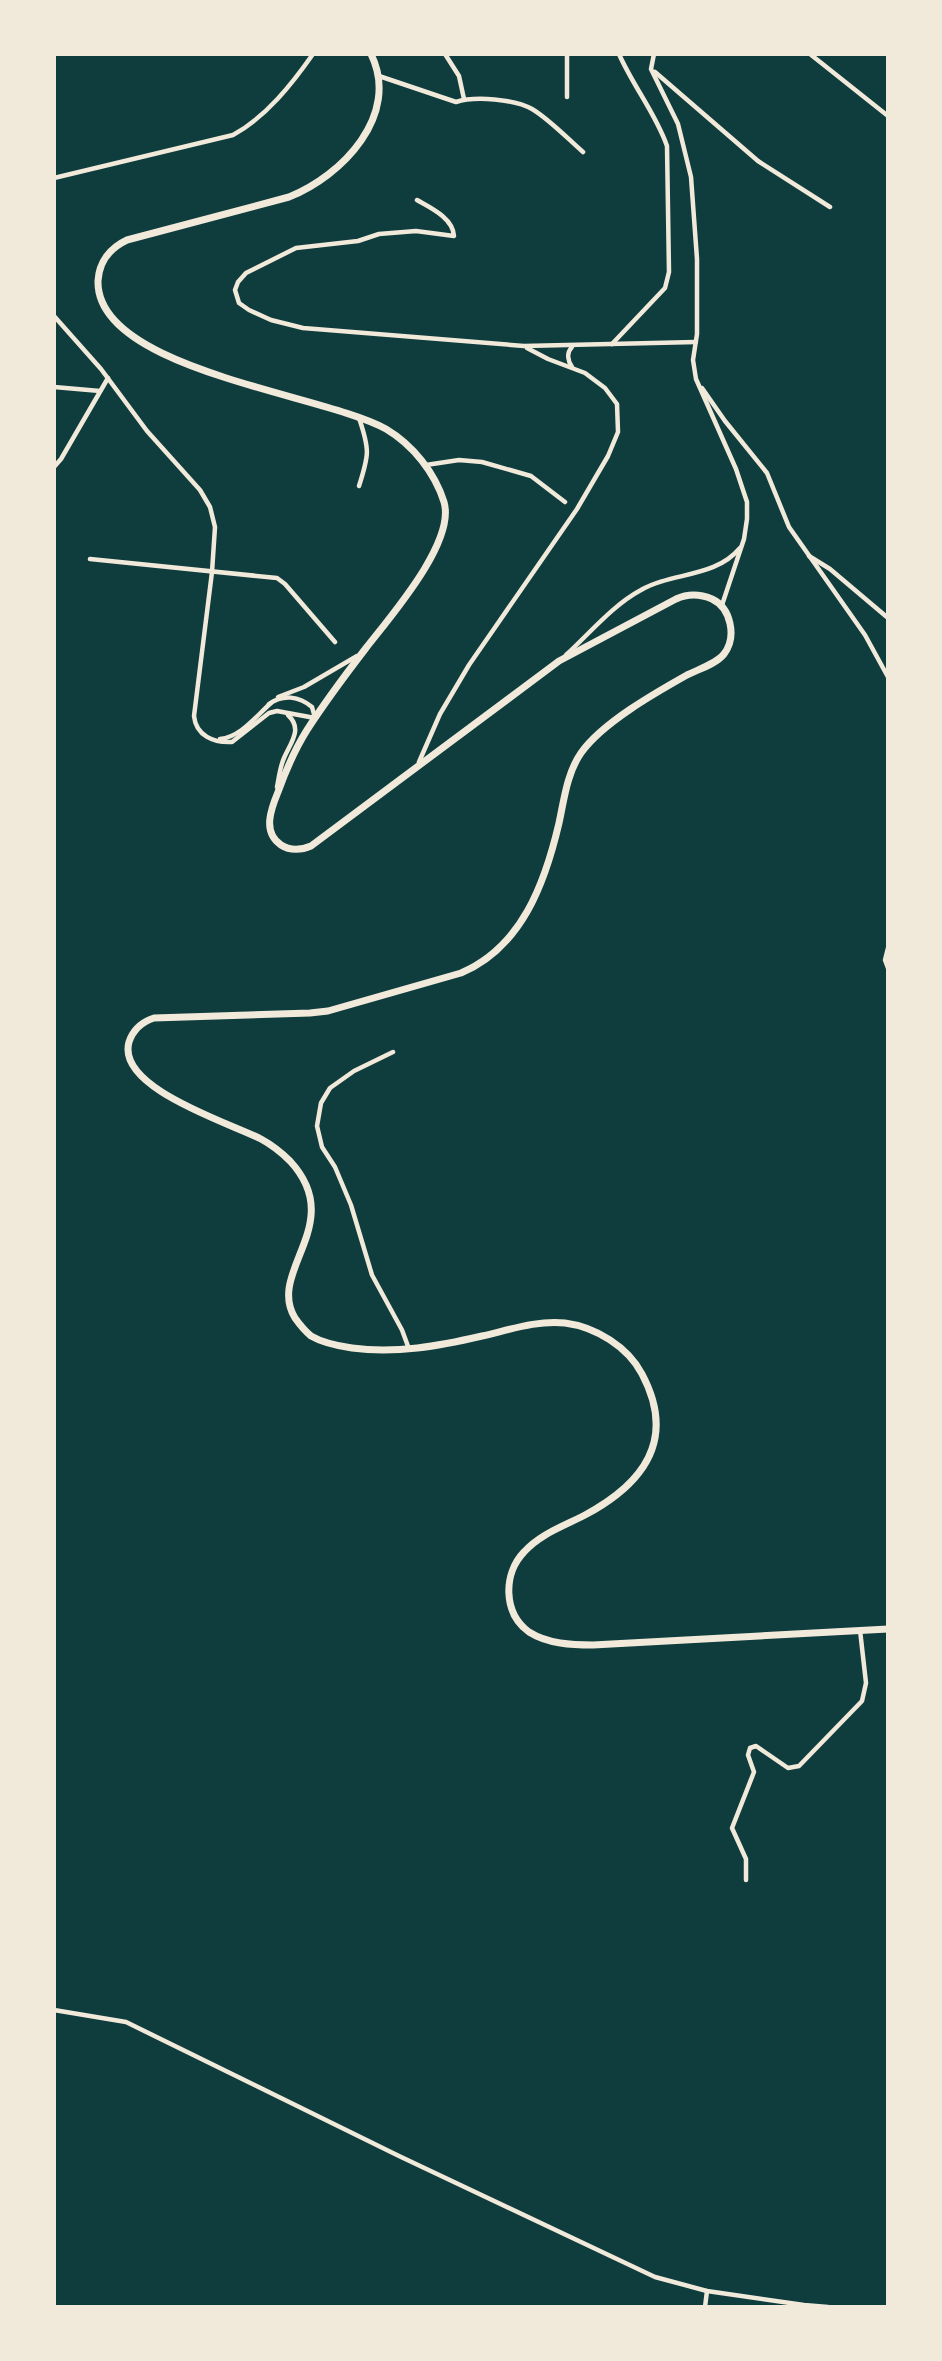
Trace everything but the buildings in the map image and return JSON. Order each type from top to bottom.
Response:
[{"type":"main road","points":[[371,54],[378,75],[377,102],[369,129],[352,153],[328,174],[302,192],[289,197],[116,245],[105,258],[98,279],[100,295],[109,315],[155,351],[210,372],[359,417],[395,435],[435,478],[444,503],[442,535],[432,556],[390,618],[315,718],[295,751],[269,817],[272,835],[284,846],[303,849],[314,844],[559,661],[683,596],[704,596],[722,606],[731,630],[729,643],[723,655],[670,685],[612,723],[589,743],[571,772],[549,860],[529,908],[510,938],[479,963],[457,974],[328,1011],[154,1018],[139,1026],[129,1044],[130,1062],[149,1084],[198,1111],[271,1145],[284,1155],[299,1174],[309,1195],[311,1220],[306,1244],[291,1277],[288,1296],[291,1310],[304,1330],[318,1339],[340,1346],[410,1350],[527,1325],[565,1323],[586,1328],[618,1346],[634,1362],[648,1385],[654,1404],[656,1430],[652,1452],[643,1470],[631,1484],[603,1505],[537,1540],[515,1563],[509,1581],[510,1601],[517,1618],[529,1632],[557,1642],[586,1645],[888,1629]]},
{"type":"street","points":[[56,176],[233,135],[253,123],[292,83],[313,54]]},
{"type":"street","points":[[445,54],[460,76],[464,99]]},
{"type":"street","points":[[567,54],[567,97]]},
{"type":"street","points":[[612,344],[665,288],[669,272],[667,146],[662,131],[619,54]]},
{"type":"street","points":[[654,54],[652,69],[677,124],[691,177],[697,259],[696,342],[693,360],[696,379],[744,490],[747,519],[742,545],[722,606]]},
{"type":"street","points":[[810,54],[888,116]]},
{"type":"street","points":[[652,69],[758,161],[830,207]]},
{"type":"street","points":[[378,75],[456,102],[486,98],[531,109],[583,152]]},
{"type":"street","points":[[416,200],[445,219],[454,231],[454,236],[416,232],[379,234],[358,241],[296,248],[246,273],[234,290],[239,303],[271,320],[303,328],[524,346],[696,342]]},
{"type":"street","points":[[54,316],[206,499],[214,517],[212,572],[194,716],[198,729],[210,739],[232,742],[269,713],[277,711],[315,718],[312,707],[300,699],[283,698],[269,704]]},
{"type":"street","points":[[406,775],[421,759],[440,714],[468,665],[577,509],[616,439],[618,412],[613,398],[601,384],[524,346]]},
{"type":"street","points":[[576,370],[568,357],[570,349],[578,346]]},
{"type":"street","points":[[54,467],[108,378]]},
{"type":"street","points":[[696,379],[725,421],[767,473],[786,521],[865,635],[888,677]]},
{"type":"street","points":[[54,387],[100,391]]},
{"type":"street","points":[[359,417],[368,448],[368,458],[359,486]]},
{"type":"street","points":[[425,466],[458,460],[482,462],[531,476],[565,502]]},
{"type":"street","points":[[559,661],[625,600],[639,591],[660,582],[718,566],[733,556],[742,545]]},
{"type":"street","points":[[808,556],[836,573],[888,618]]},
{"type":"street","points":[[90,559],[280,579],[335,642]]},
{"type":"street","points":[[210,739],[227,738],[236,734],[277,698],[344,666],[366,649]]},
{"type":"street","points":[[275,798],[282,764],[296,732],[294,721],[284,713]]},
{"type":"street","points":[[888,948],[885,960],[888,968]]},
{"type":"street","points":[[393,1052],[354,1071],[330,1088],[321,1103],[317,1126],[322,1147],[335,1167],[351,1205],[372,1275],[410,1350]]},
{"type":"street","points":[[746,1880],[746,1859],[732,1828],[754,1772],[748,1755],[750,1748],[756,1746],[788,1768],[799,1766],[862,1701],[866,1683],[860,1630]]},
{"type":"street","points":[[54,2010],[125,2022],[655,2277],[707,2291],[828,2307]]},
{"type":"street","points":[[705,2307],[707,2291]]},
{"type":"street","points":[[775,2307],[778,2300]]}]
